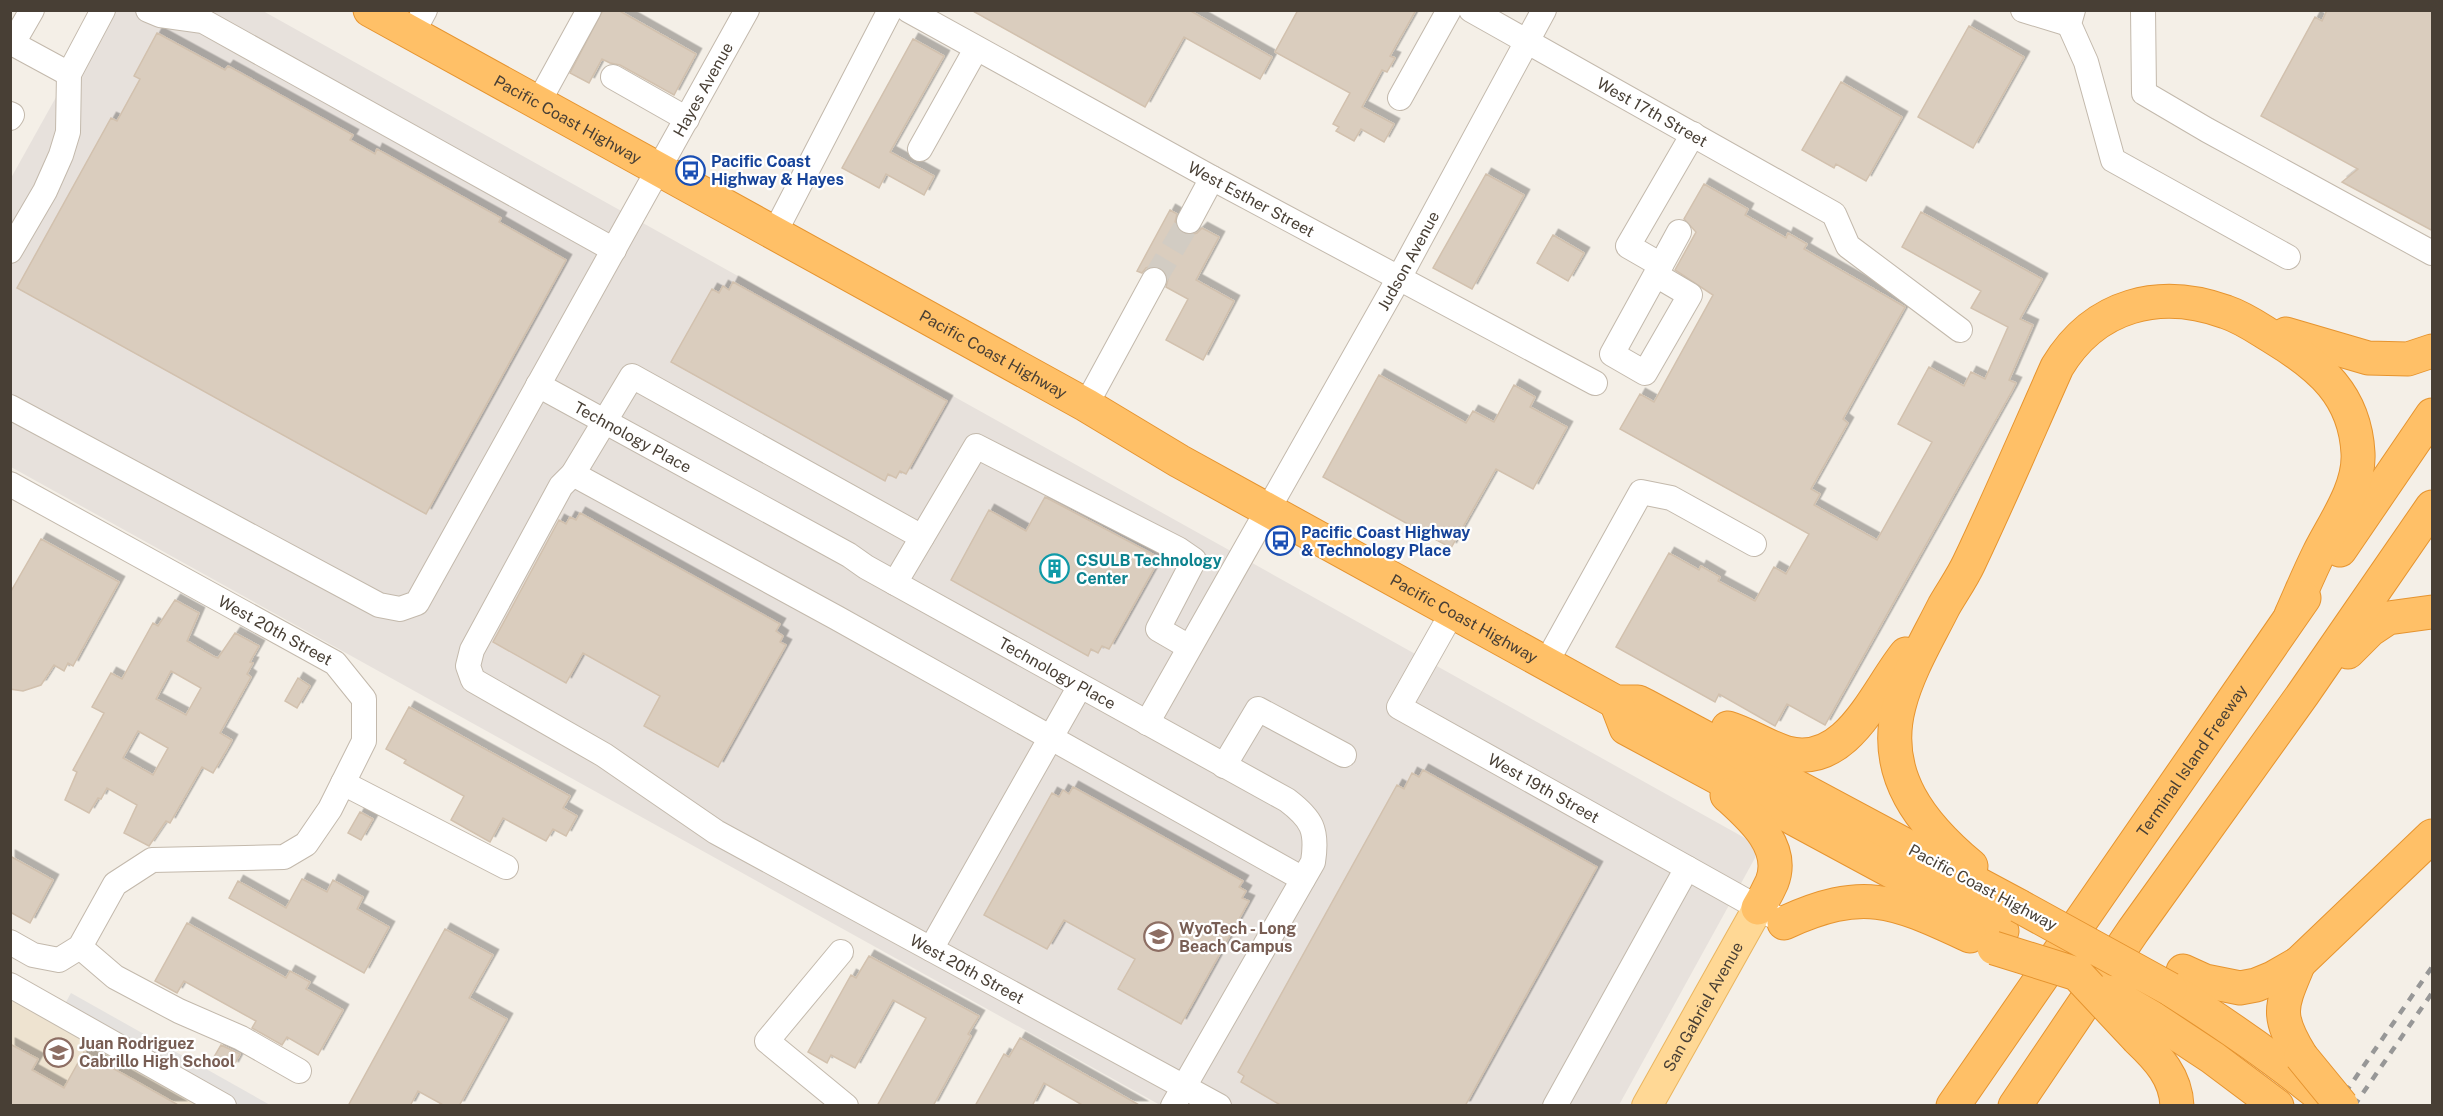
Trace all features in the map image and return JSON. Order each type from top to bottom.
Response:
[{"type":"highway","name":"Pacific Coast Highway","points":[[370,10],[418,22],[538,103],[1086,405],[1179,461],[1546,663],[1631,704],[2005,928],[2077,974],[2144,1028],[2213,1058],[2275,1104]]},
{"type":"highway","points":[[2005,928],[1946,845],[1913,806],[1899,766],[1896,745],[1899,706],[1914,666],[1968,565],[2057,367],[2094,324],[2140,303],[2159,301],[2198,303],[2228,312],[2296,351],[2323,373],[2340,392],[2351,412],[2359,455],[2355,483],[2318,555],[2291,615]]},
{"type":"highway","points":[[2248,322],[2368,358],[2408,359],[2433,351]]},
{"type":"highway","name":"Terminal Island Freeway","points":[[1953,1106],[2291,615],[2433,415]]},
{"type":"highway","points":[[2015,1106],[2133,931],[2303,694],[2433,507]]},
{"type":"highway","points":[[1631,704],[1733,730],[1787,753],[1823,752],[1844,738],[1859,721],[1900,662],[1945,606]]},
{"type":"highway","points":[[2303,694],[2378,624],[2388,618],[2433,612]]},
{"type":"highway","name":"Pacific Coast Highway","points":[[1631,704],[1626,728],[2005,928],[2084,942],[2177,980],[2232,1029],[2297,1065],[2332,1106]]},
{"type":"highway","points":[[1692,763],[1755,822],[1769,843],[1774,864],[1771,915],[1810,911],[1847,901],[1882,902],[1920,913],[2005,928]]},
{"type":"highway","points":[[2177,980],[2205,981],[2240,988],[2256,985],[2299,963],[2433,836]]},
{"type":"highway","points":[[2299,963],[2287,992],[2283,1013],[2287,1032],[2297,1065],[2342,1106]]},
{"type":"highway","points":[[2144,1028],[2176,1091],[2177,1106]]},
{"type":"main road","name":"San Gabriel Avenue","points":[[1647,1106],[1771,915]]},
{"type":"main road","name":"San Gabriel Avenue","points":[[1667,1106],[1760,941],[1771,915]]},
{"type":"street","points":[[32,10],[12,42],[69,74]]},
{"type":"street","points":[[10,251],[45,191],[61,155],[68,132],[69,74],[103,10]]},
{"type":"street","points":[[148,10],[160,15],[186,16],[203,21],[614,250]]},
{"type":"street","points":[[538,103],[589,10]]},
{"type":"street","name":"Hayes Avenue","points":[[10,407],[379,605],[400,609],[417,603],[747,10]]},
{"type":"street","points":[[774,234],[890,10]]},
{"type":"street","name":"West Esther Street","points":[[908,10],[1212,178],[1595,383]]},
{"type":"street","points":[[1400,98],[1449,10]]},
{"type":"street","name":"West 17th Street","points":[[1472,10],[1834,214],[1848,246],[1960,330]]},
{"type":"street","name":"Judson Avenue","points":[[1147,723],[1399,278],[1544,10]]},
{"type":"street","points":[[2023,10],[2071,17],[2113,160],[2288,257]]},
{"type":"street","points":[[2143,10],[2144,93],[2278,170],[2433,253]]},
{"type":"street","points":[[920,149],[976,49]]},
{"type":"street","points":[[613,77],[687,119]]},
{"type":"street","points":[[1679,232],[1659,270],[1628,246],[1693,134]]},
{"type":"street","points":[[1189,221],[1212,178]]},
{"type":"street","points":[[1086,405],[1154,280]]},
{"type":"street","name":"West 20th Street","points":[[922,537],[632,375],[573,474],[561,486],[472,650],[468,666],[473,680],[604,755],[716,832],[931,950],[1177,1100],[1219,1106]]},
{"type":"street","name":"Technology Place","points":[[538,385],[839,549],[895,583],[1287,800],[1302,811],[1312,827],[1316,841],[1313,862],[1177,1100]]},
{"type":"street","points":[[895,583],[976,446],[1178,549],[1194,560],[1158,629],[1189,647]]},
{"type":"street","points":[[573,474],[837,618],[1303,879]]},
{"type":"street","name":"West 20th Street","points":[[10,484],[335,663],[364,699],[364,741],[330,809],[306,844],[284,857],[152,860],[115,884],[80,947]]},
{"type":"street","points":[[1546,663],[1641,492],[1671,498],[1754,544]]},
{"type":"street","name":"West 19th Street","points":[[1453,611],[1399,707],[1771,915]]},
{"type":"street","points":[[931,950],[1080,686]]},
{"type":"street","points":[[1224,766],[1258,709],[1344,755]]},
{"type":"street","points":[[344,783],[506,867]]},
{"type":"street","points":[[1555,1106],[1687,868]]},
{"type":"street","points":[[10,942],[33,955],[59,960],[80,947],[115,977],[179,1011],[241,1038],[299,1071]]},
{"type":"street","points":[[841,952],[767,1041],[846,1106]]},
{"type":"street","points":[[10,985],[224,1106]]},
{"type":"shaded area","points":[[104,11],[263,11],[1761,847],[1619,1105],[1160,1105],[11,467],[11,178]]},
{"type":"shaded area","points":[[71,993],[270,1105],[229,1105],[61,1011]]},
{"type":"shaded area","name":"Juan Rodriguez Cabrillo High School","points":[[11,998],[199,1105],[11,1105]]},
{"type":"building","points":[[603,10],[618,10],[696,54],[674,95],[620,65],[602,59],[589,83],[570,73]]},
{"type":"building","points":[[971,10],[1189,10],[1272,57],[1260,79],[1184,37],[1145,107]]},
{"type":"building","points":[[1298,10],[1416,10],[1390,56],[1395,58],[1387,72],[1382,70],[1362,107],[1394,124],[1384,142],[1361,129],[1354,141],[1336,131],[1339,127],[1333,124],[1350,93],[1275,52]]},
{"type":"building","points":[[2327,10],[2433,10],[2433,231],[2342,182],[2358,169],[2261,116],[2315,17],[2322,21]]},
{"type":"building","points":[[1969,26],[2024,57],[1973,148],[1918,117]]},
{"type":"building","points":[[157,33],[225,70],[228,66],[353,135],[350,140],[375,154],[377,149],[501,218],[499,222],[566,260],[426,514],[17,288],[111,118],[117,121],[140,79],[134,76]]},
{"type":"building","points":[[913,39],[944,56],[890,152],[934,176],[924,195],[886,174],[879,188],[842,168]]},
{"type":"building","points":[[1841,82],[1902,117],[1866,181],[1836,164],[1834,168],[1802,150]]},
{"type":"building","points":[[1486,174],[1524,195],[1472,289],[1433,268]]},
{"type":"building","points":[[1704,184],[1748,209],[1745,215],[1786,238],[1788,233],[1807,244],[1804,249],[1905,307],[1843,419],[1848,423],[1811,489],[1820,494],[1814,505],[1877,540],[1932,442],[1898,424],[1929,367],[1964,386],[1971,372],[1985,379],[2008,327],[1971,308],[1981,291],[1902,247],[1921,212],[2042,279],[2020,319],[2033,325],[2009,380],[2016,383],[1825,725],[1787,704],[1775,726],[1719,694],[1715,702],[1616,647],[1669,553],[1699,570],[1701,566],[1720,577],[1718,581],[1755,601],[1774,567],[1786,574],[1809,534],[1620,429],[1640,394],[1654,402],[1713,295],[1675,270],[1696,232],[1684,219]]},
{"type":"building","points":[[1170,210],[1177,214],[1175,222],[1182,233],[1190,235],[1202,228],[1219,237],[1196,280],[1234,301],[1203,360],[1166,340],[1188,299],[1166,287],[1168,279],[1161,268],[1153,266],[1146,268],[1142,273],[1137,271]]},
{"type":"building","points":[[1553,235],[1584,253],[1568,281],[1537,263]]},
{"type":"building","points":[[733,282],[947,401],[906,474],[900,471],[896,478],[888,474],[885,481],[671,362],[712,289],[719,293],[723,286],[729,290]]},
{"type":"building","points":[[1379,375],[1466,423],[1473,411],[1494,422],[1514,385],[1535,397],[1530,407],[1567,427],[1533,489],[1496,469],[1451,548],[1323,477]]},
{"type":"building","name":"CSULB Technology Center","points":[[1045,497],[1160,558],[1109,649],[1102,646],[1098,653],[1091,649],[1088,656],[951,580],[989,510],[1026,531]]},
{"type":"building","points":[[580,513],[780,624],[776,631],[783,636],[780,642],[786,645],[718,767],[644,726],[660,696],[583,653],[566,683],[493,642],[559,520],[566,524],[570,517],[576,520]]},
{"type":"building","points":[[41,539],[119,582],[73,666],[68,663],[64,671],[54,665],[41,685],[23,691],[10,689],[10,593]]},
{"type":"building","points":[[175,600],[199,613],[187,641],[213,656],[218,658],[235,633],[259,646],[250,662],[253,663],[247,674],[251,677],[220,733],[232,740],[226,751],[213,773],[202,767],[170,823],[166,821],[149,846],[124,833],[137,805],[107,788],[89,813],[65,800],[77,772],[73,770],[104,713],[92,707],[111,673],[122,679],[153,623],[158,626]],"holes":[[[171,671],[201,688],[186,715],[156,699]],[[138,731],[168,748],[153,775],[123,758]]]},
{"type":"building","points":[[298,678],[310,686],[297,708],[285,701]]},
{"type":"building","points":[[409,707],[570,796],[563,808],[577,816],[566,836],[553,829],[546,841],[503,818],[490,842],[451,820],[464,796],[404,763],[406,760],[386,749]]},
{"type":"building","points":[[1423,770],[1597,867],[1465,1106],[1282,1106],[1241,1082],[1244,1076],[1238,1072],[1397,785],[1404,789],[1412,773],[1419,777]]},
{"type":"building","points":[[1073,787],[1243,881],[1239,887],[1246,891],[1242,898],[1249,901],[1181,1024],[1118,989],[1135,959],[1064,920],[1047,949],[984,915],[1052,793],[1059,797],[1063,790],[1069,794]]},
{"type":"building","points":[[360,812],[373,819],[361,840],[348,833]]},
{"type":"building","points":[[10,856],[53,880],[30,923],[10,912]]},
{"type":"building","points":[[302,879],[327,892],[333,880],[363,897],[357,909],[389,927],[364,973],[229,898],[238,881],[286,908]]},
{"type":"building","points":[[187,923],[286,978],[290,971],[310,982],[306,989],[343,1010],[318,1055],[287,1037],[282,1045],[252,1028],[256,1021],[184,981],[177,993],[155,981]]},
{"type":"building","points":[[445,929],[493,955],[469,998],[507,1019],[459,1106],[445,1106],[418,1091],[410,1106],[348,1106]]},
{"type":"building","points":[[869,956],[979,1016],[968,1034],[971,1036],[933,1106],[877,1106],[926,1018],[893,1000],[855,1068],[831,1055],[827,1063],[808,1052],[851,975],[856,978]]},
{"type":"building","points":[[1020,1038],[1141,1106],[1084,1106],[1044,1083],[1032,1106],[975,1106],[1004,1054],[1009,1057]]},
{"type":"building","points":[[10,1044],[38,1059],[32,1070],[64,1088],[84,1052],[180,1106],[10,1106]]},
{"type":"building","points":[[221,1045],[240,1054],[233,1067],[214,1057]]},
{"type":"tunnel","points":[[1154,280],[1189,221]]},
{"type":"railway","points":[[2336,1106],[2432,967]]},
{"type":"railway","points":[[2354,1106],[2432,993]]},
{"type":"place","name":"Pacific Coast Highway & Hayes","points":[[690,170]]},
{"type":"place","name":"Pacific Coast Highway & Technology Place","points":[[1280,541]]},
{"type":"place","name":"CSULB Technology Center","points":[[1055,569]]},
{"type":"place","name":"WyoTech - Long Beach Campus","points":[[1158,937]]},
{"type":"place","name":"Juan Rodriguez Cabrillo High School","points":[[58,1052]]}]
